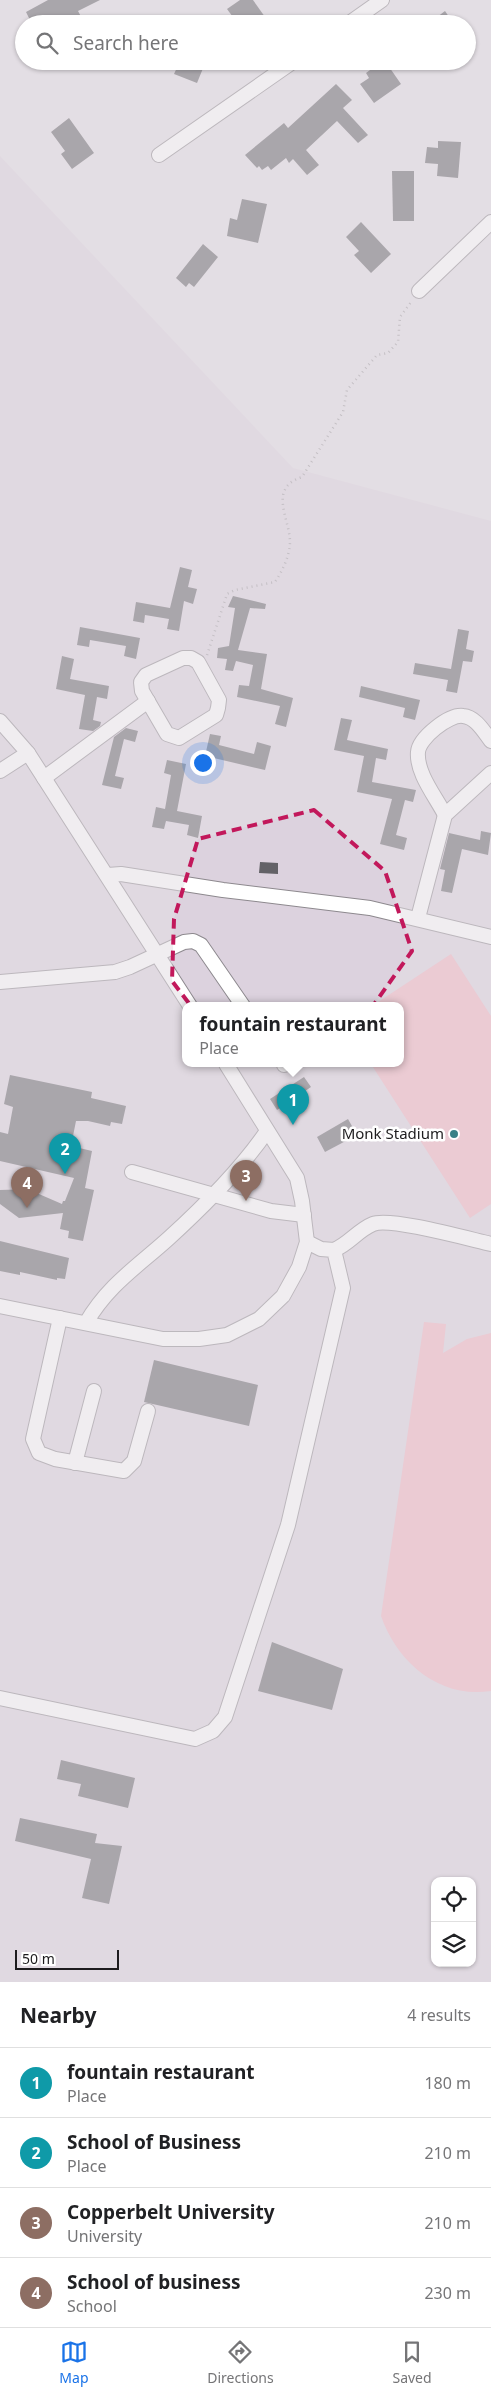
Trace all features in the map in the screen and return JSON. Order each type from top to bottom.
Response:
[{"type":"street","points":[[361,15],[382,0]]},
{"type":"street","points":[[159,155],[281,70]]},
{"type":"street","points":[[419,292],[491,222]]},
{"type":"street","points":[[183,658],[191,658],[198,662],[219,700],[216,715],[180,738],[172,738],[167,734],[148,701],[142,691],[141,682],[146,675],[183,658]]},
{"type":"street","points":[[44,778],[148,701]]},
{"type":"street","points":[[445,815],[419,766],[418,751],[423,738],[451,719],[463,716],[475,721],[491,741]]},
{"type":"street","points":[[0,721],[28,753],[108,875],[188,1002]]},
{"type":"street","points":[[0,771],[28,753]]},
{"type":"street","points":[[418,918],[445,815],[491,773]]},
{"type":"street","points":[[108,875],[121,874],[223,890],[370,908],[491,937]]},
{"type":"street","points":[[0,982],[115,972],[184,942],[193,941],[200,945],[241,1002]]},
{"type":"street","points":[[0,1306],[163,1339],[199,1339],[226,1335],[259,1319],[283,1296],[299,1267],[307,1242],[297,1178],[228,1067]]},
{"type":"street","points":[[86,1323],[106,1292],[174,1234],[249,1155],[267,1130]]},
{"type":"street","points":[[132,1172],[283,1214],[304,1215]]},
{"type":"street","points":[[307,1242],[321,1248],[334,1250],[346,1245],[362,1230],[375,1223],[393,1223],[491,1244]]},
{"type":"street","points":[[0,1698],[195,1740],[213,1730],[225,1717],[292,1506],[343,1288],[334,1250]]},
{"type":"street","points":[[60,1318],[33,1439],[40,1452],[55,1459],[124,1471],[134,1461],[148,1412]]},
{"type":"street","points":[[75,1463],[94,1390]]},
{"type":"path","points":[[198,662],[210,653],[226,594],[235,590],[275,582],[284,568],[290,541],[283,516],[284,490],[290,480],[302,477],[328,436],[343,412],[347,390],[377,355],[388,353],[398,342],[400,317],[419,292]]},
{"type":"highlighted area","points":[[314,810],[385,871],[412,951],[365,1017],[226,1052],[172,981],[174,919],[198,839]]},
{"type":"shaded area","points":[[0,156],[293,468],[491,521],[491,1982],[0,1982]]},
{"type":"shaded area","name":"Monk Stadium","points":[[451,954],[491,1016],[491,1204],[470,1218],[373,1067],[404,1067],[404,1002],[378,1002]]},
{"type":"shaded area","points":[[424,1322],[446,1324],[443,1353],[467,1339],[491,1333],[491,1691],[472,1692],[454,1689],[422,1674],[398,1648],[388,1633],[381,1616]]},
{"type":"building","points":[[48,0],[100,0],[78,11],[80,15],[28,15],[26,12]]},
{"type":"building","points":[[240,0],[253,0],[264,15],[231,15],[227,9]]},
{"type":"building","points":[[445,11],[448,15],[440,15]]},
{"type":"building","points":[[176,70],[202,70],[197,83],[174,74]]},
{"type":"building","points":[[370,70],[391,70],[401,84],[374,103],[360,84],[369,78],[366,73]]},
{"type":"building","points":[[336,84],[352,100],[343,108],[368,135],[358,143],[337,121],[306,150],[319,165],[307,175],[293,159],[289,163],[286,158],[271,170],[268,166],[262,170],[259,166],[257,168],[245,155],[284,123],[288,128]]},
{"type":"building","points":[[69,118],[94,153],[72,169],[61,154],[65,151],[51,132]]},
{"type":"building","points":[[438,141],[461,142],[458,178],[437,176],[438,164],[425,163],[427,147],[438,148]]},
{"type":"building","points":[[392,171],[414,171],[414,221],[393,221]]},
{"type":"building","points":[[242,199],[267,204],[258,243],[227,236],[230,218],[237,220]]},
{"type":"building","points":[[361,222],[391,254],[371,273],[354,255],[359,251],[346,237]]},
{"type":"building","points":[[203,244],[218,257],[194,287],[189,283],[186,287],[176,278]]},
{"type":"building","points":[[180,567],[192,570],[188,587],[197,589],[193,604],[184,601],[179,631],[167,629],[169,619],[145,615],[144,623],[133,621],[136,602],[170,608]]},
{"type":"building","points":[[233,596],[266,604],[265,609],[250,608],[238,650],[267,654],[261,689],[293,698],[286,727],[275,724],[280,706],[237,697],[239,685],[249,686],[253,665],[236,661],[233,671],[225,670],[227,659],[217,658],[218,648],[229,646],[235,608],[228,607]]},
{"type":"building","points":[[80,627],[140,638],[136,659],[124,656],[126,646],[90,640],[89,647],[77,645]]},
{"type":"building","points":[[458,629],[469,631],[466,649],[474,651],[472,662],[463,661],[457,693],[446,691],[448,680],[413,674],[415,663],[451,669]]},
{"type":"building","points":[[62,656],[74,659],[70,679],[109,686],[107,699],[97,697],[93,720],[101,722],[100,726],[93,731],[79,729],[85,695],[56,689]]},
{"type":"building","points":[[361,686],[420,700],[415,720],[403,717],[405,708],[359,697]]},
{"type":"building","points":[[341,718],[352,720],[347,740],[388,749],[386,760],[376,758],[372,782],[416,790],[413,802],[405,800],[396,835],[407,838],[404,850],[380,844],[392,799],[357,792],[364,756],[334,750]]},
{"type":"building","points":[[126,728],[138,731],[135,742],[124,739],[115,776],[124,778],[121,789],[102,785],[114,737]]},
{"type":"building","points":[[210,734],[221,736],[219,745],[254,754],[257,742],[271,746],[265,770],[205,756]]},
{"type":"building","points":[[167,760],[186,764],[177,811],[202,816],[198,838],[187,835],[189,825],[166,821],[164,829],[152,827],[156,807],[165,809],[171,775],[164,773]]},
{"type":"building","points":[[481,831],[491,833],[488,855],[462,849],[452,893],[441,891],[445,870],[440,869],[449,833],[480,840]]},
{"type":"building","points":[[260,862],[278,863],[278,874],[259,873]]},
{"type":"building","points":[[10,1075],[92,1092],[91,1098],[126,1106],[122,1124],[111,1122],[110,1126],[88,1121],[76,1121],[71,1146],[92,1151],[85,1188],[94,1190],[83,1241],[68,1238],[69,1231],[60,1229],[63,1213],[19,1218],[0,1204],[0,1190],[33,1189],[32,1191],[62,1204],[74,1178],[0,1161],[0,1132],[8,1134],[13,1107],[4,1104]]},
{"type":"building","points":[[304,1077],[311,1087],[277,1110],[270,1099]]},
{"type":"building","points":[[348,1119],[357,1135],[325,1152],[317,1137]]},
{"type":"building","points":[[0,1241],[69,1258],[65,1279],[57,1278],[57,1280],[20,1272],[20,1275],[0,1271]]},
{"type":"building","points":[[154,1360],[258,1385],[249,1426],[144,1402]]},
{"type":"building","points":[[272,1642],[343,1669],[332,1710],[258,1691]]},
{"type":"building","points":[[61,1760],[135,1778],[128,1808],[78,1796],[81,1784],[57,1779]]},
{"type":"building","points":[[20,1818],[97,1834],[95,1843],[122,1846],[109,1904],[82,1898],[91,1859],[15,1841]]},
{"type":"place","name":"fountain restaurant","points":[[293,1125]]},
{"type":"place","name":"Monk Stadium","points":[[454,1134]]},
{"type":"place","name":"School of Business","points":[[65,1174]]},
{"type":"place","name":"Copperbelt University","points":[[246,1201]]},
{"type":"place","name":"School of business","points":[[27,1208]]}]
